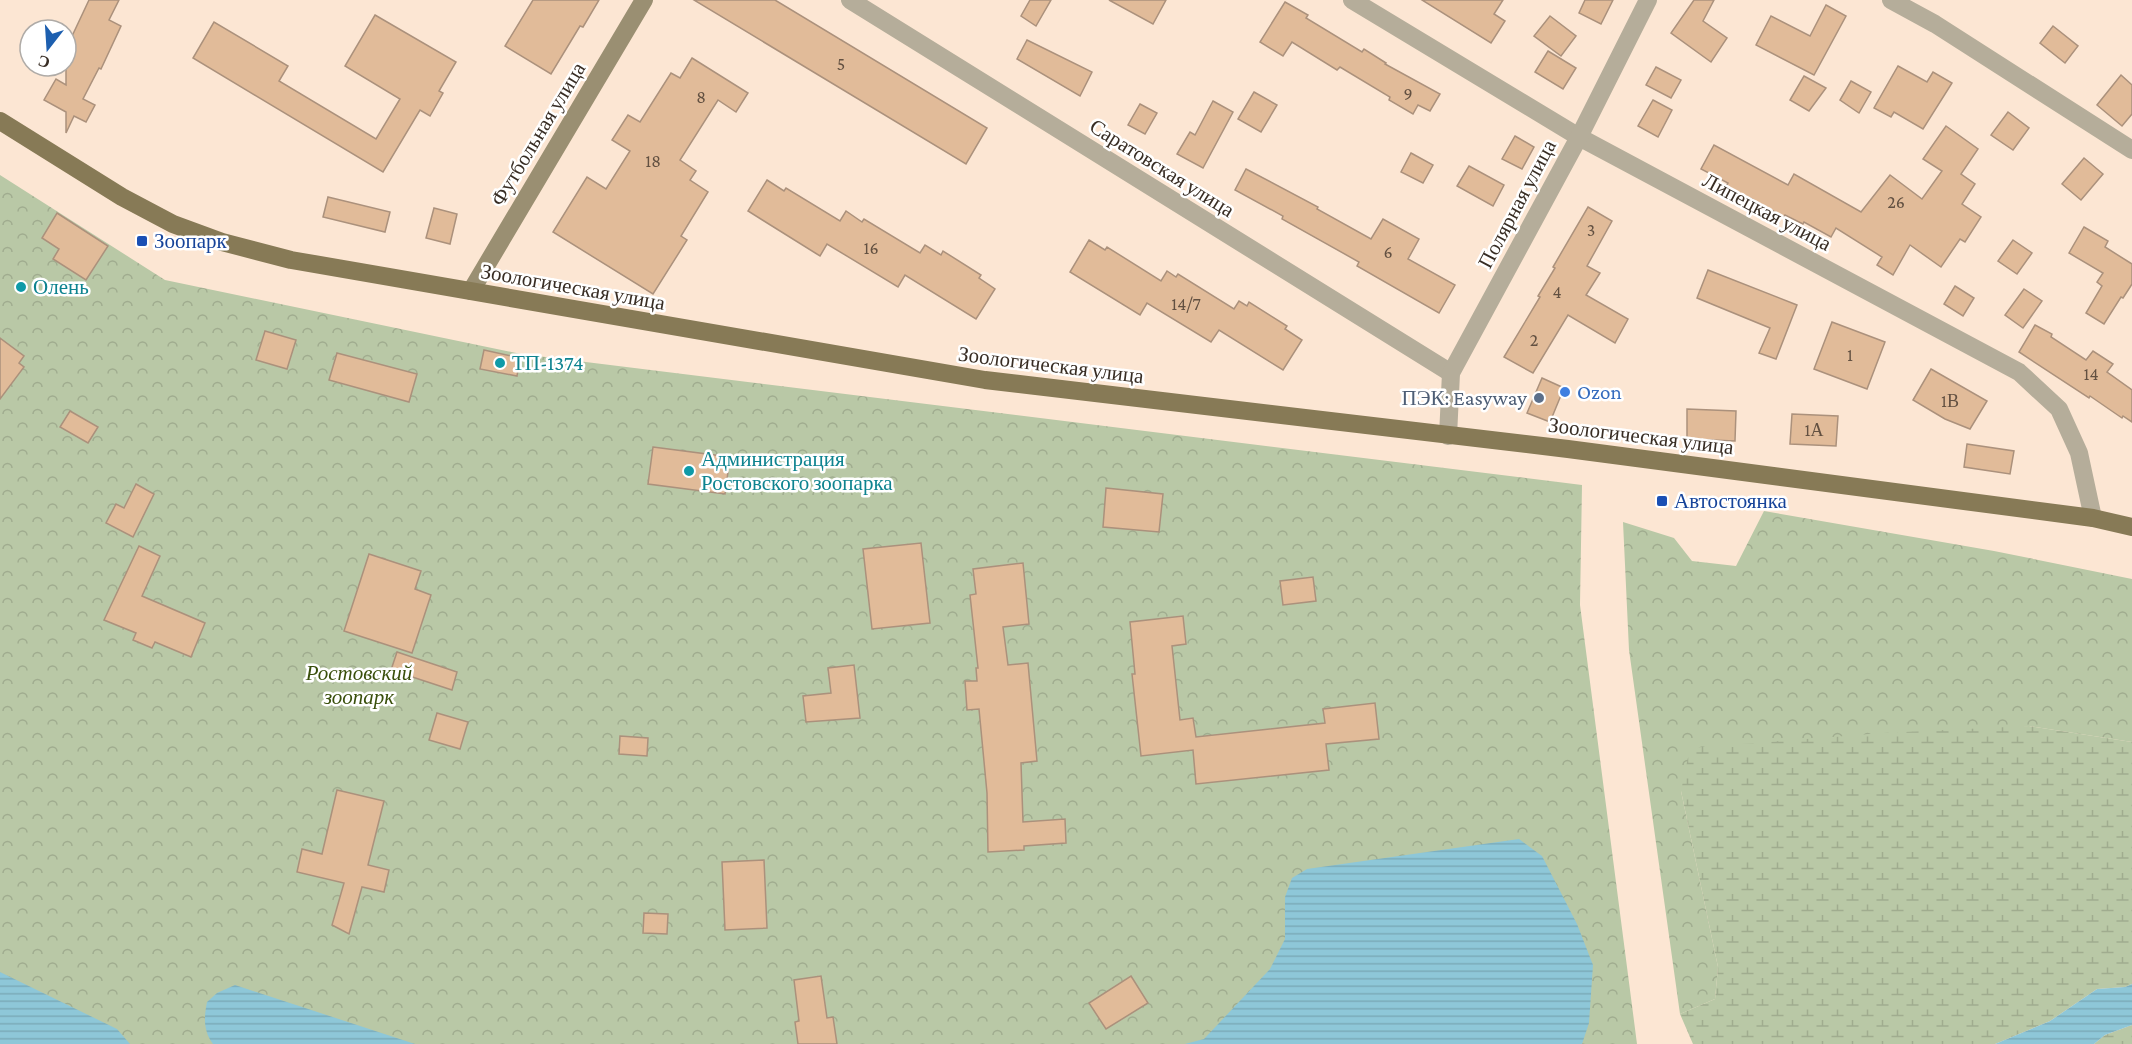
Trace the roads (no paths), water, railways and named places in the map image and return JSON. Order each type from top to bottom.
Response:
[{"type":"main road","name":"Футбольная улица","points":[[471,291],[644,0]]},
{"type":"main road","name":"Зоологическая улица","points":[[0,121],[122,197],[173,224],[222,242],[291,260],[985,380],[1568,449],[2092,518],[2132,528]]},
{"type":"street","name":"Саратовская улица","points":[[850,0],[1451,373]]},
{"type":"street","name":"Липецкая улица","points":[[1352,0],[1579,137],[2019,372],[2059,409],[2079,453],[2092,518]]},
{"type":"street","name":"Полярная улица","points":[[1448,436],[1451,373],[1579,137],[1648,0]]},
{"type":"street","points":[[1892,0],[1935,24],[2132,150]]},
{"type":"water","points":[[1519,839],[1542,856],[1577,924],[1593,965],[1589,1023],[1582,1044],[1185,1044],[1204,1039],[1270,969],[1285,939],[1285,897],[1292,878],[1307,869]]},
{"type":"water","points":[[0,972],[117,1029],[130,1044],[0,1044]]},
{"type":"water","points":[[2132,984],[2132,1025],[2105,1035],[2094,1044],[1995,1044],[2050,1021],[2097,989],[2125,987]]},
{"type":"water","points":[[235,985],[415,1044],[213,1044],[207,1034],[205,1024],[207,1002],[217,993]]},
{"type":"place","name":"Зоопарк","points":[[142,241]]},
{"type":"place","name":"Олень","points":[[21,287]]},
{"type":"place","name":"ТП-1374","points":[[500,363]]},
{"type":"place","name":"Ozon","points":[[1565,392]]},
{"type":"place","name":"ПЭК: Easyway","points":[[1539,398]]},
{"type":"place","name":"Администрация Ростовского зоопарка","points":[[689,471]]},
{"type":"place","name":"Автостоянка","points":[[1662,501]]},
{"type":"park label","name":"Ростовский зоопарк","points":[[359,685]]}]
